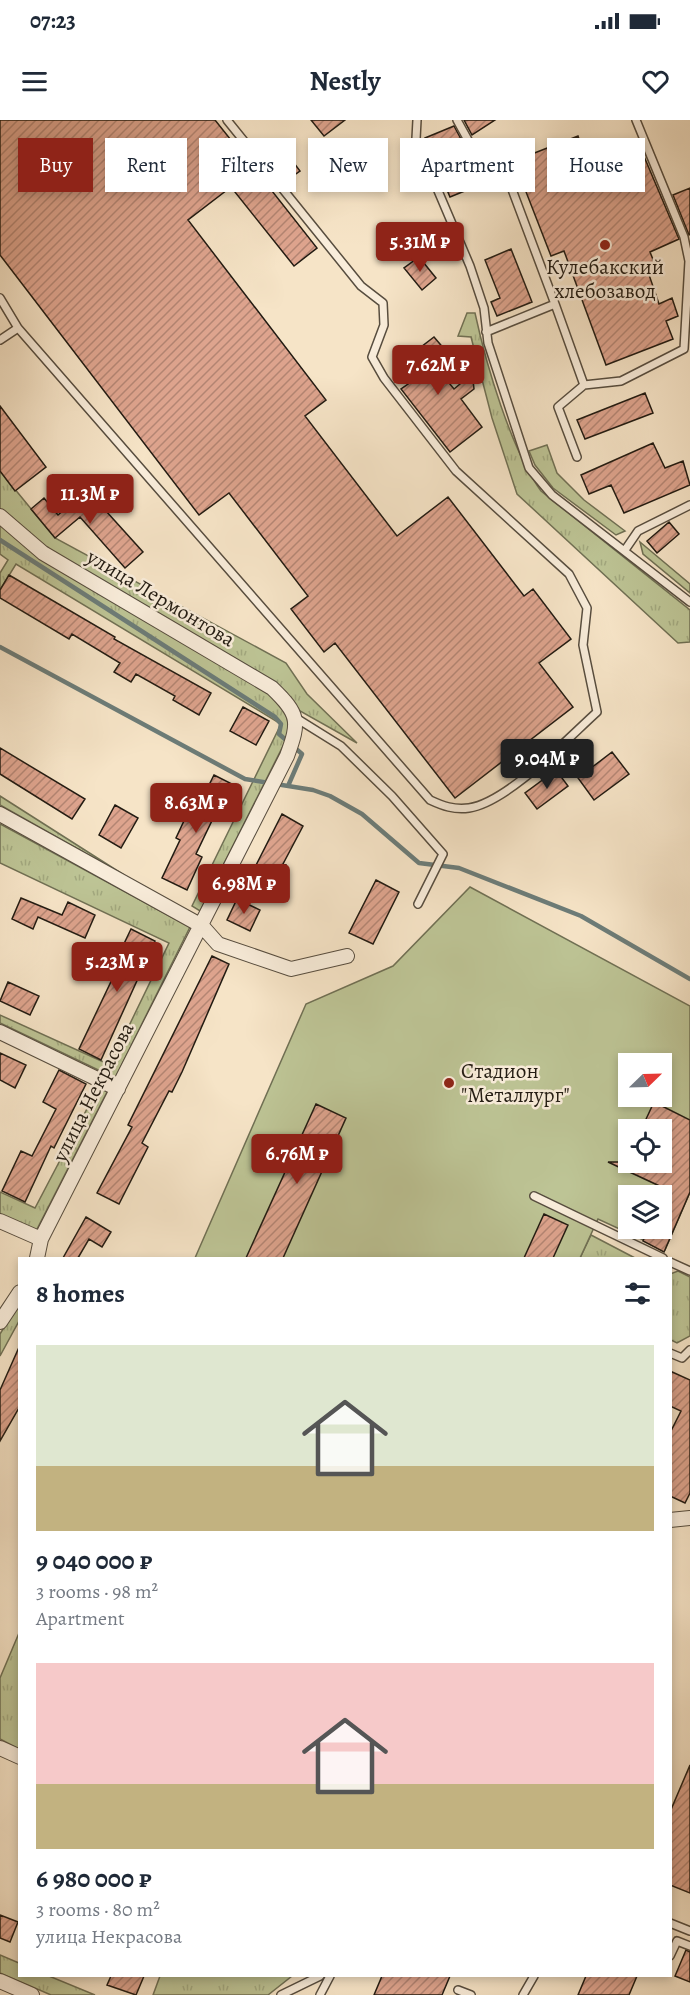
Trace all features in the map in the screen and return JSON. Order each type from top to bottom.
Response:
[{"type":"street","name":"улица Лермонтова","points":[[0,516],[43,553],[272,688],[286,702],[296,718]]},
{"type":"street","name":"улица Некрасова","points":[[37,1257],[41,1239],[287,756],[294,737],[296,718]]},
{"type":"street","points":[[0,814],[202,926],[218,944],[291,969],[346,957]]},
{"type":"street","points":[[0,1032],[118,1089]]},
{"type":"street","points":[[0,1221],[41,1239]]},
{"type":"street","points":[[0,1322],[18,1295]]},
{"type":"street","points":[[672,1520],[690,1518]]},
{"type":"street","points":[[0,1748],[18,1757]]},
{"type":"street","points":[[0,1981],[32,1995]]},
{"type":"lane","points":[[0,298],[18,328],[430,800],[447,808],[470,808],[502,795],[597,712],[583,645],[586,608],[569,574],[456,471],[384,378],[372,357],[384,325],[383,303],[361,286],[227,120]]},
{"type":"lane","points":[[417,120],[416,139],[470,266],[484,308],[486,332],[529,468],[552,495],[690,602]]},
{"type":"lane","points":[[458,120],[479,160],[501,160],[584,385]]},
{"type":"lane","points":[[577,457],[558,407],[584,385],[621,381],[684,349],[689,261],[684,237],[636,120]]},
{"type":"lane","points":[[486,332],[555,304]]},
{"type":"lane","points":[[0,340],[18,328]]},
{"type":"lane","points":[[625,550],[638,531],[690,505]]},
{"type":"lane","points":[[296,718],[341,746],[392,796],[443,854],[418,904]]},
{"type":"lane","points":[[534,1196],[648,1256]]},
{"type":"lane","points":[[672,1263],[690,1271]]},
{"type":"lane","points":[[672,1354],[682,1359],[690,1350]]},
{"type":"lane","points":[[672,1924],[690,1932]]},
{"type":"lane","points":[[672,1952],[677,1941],[690,1946]]},
{"type":"lane","points":[[281,1995],[318,1977]]},
{"type":"lane","points":[[320,1995],[329,1977]]},
{"type":"lane","points":[[523,1995],[533,1977]]},
{"type":"lane","points":[[458,1990],[471,1995]]},
{"type":"green space","points":[[467,313],[475,313],[501,406],[520,453],[541,491],[690,610],[690,642],[678,643],[517,494],[492,418],[471,337],[458,336]]},
{"type":"green space","points":[[547,445],[557,473],[584,500],[625,531],[616,535],[553,488],[535,465],[529,451]]},
{"type":"green space","points":[[0,471],[55,538],[286,663],[307,694],[357,743],[300,711],[286,692],[271,680],[46,549],[0,509]]},
{"type":"green space","points":[[0,524],[268,692],[287,717],[288,736],[200,911],[192,906],[281,724],[16,564],[0,590],[0,573],[8,560],[0,554]]},
{"type":"green space","points":[[640,542],[690,584],[690,593],[643,554]]},
{"type":"green space","points":[[0,796],[124,875],[0,805]]},
{"type":"green space","points":[[0,824],[190,927],[115,1078],[0,1023],[0,1015],[110,1065],[169,943],[0,863]]},
{"type":"green space","name":"Стадион \"Металлург\"","points":[[470,887],[690,1006],[690,1192],[672,1234],[672,1185],[618,1185],[618,1228],[598,1219],[580,1257],[195,1257],[306,1004],[393,966]]},
{"type":"green space","points":[[99,1086],[108,1090],[36,1231],[0,1215],[0,1192],[35,1208]]},
{"type":"green space","points":[[591,1235],[633,1257],[580,1257]]},
{"type":"green space","name":"Стадион \"Металлург\"","points":[[641,1239],[670,1239],[665,1250]]},
{"type":"green space","points":[[678,1271],[690,1277],[690,1336],[677,1343],[672,1340],[672,1273]]},
{"type":"green space","points":[[18,1305],[18,1323],[0,1356],[0,1334]]},
{"type":"green space","points":[[18,1635],[18,1748],[0,1739],[0,1678]]},
{"type":"green space","points":[[0,1955],[18,1963],[18,1977],[51,1977],[95,1995],[51,1995],[0,1973]]},
{"type":"green space","points":[[160,1977],[291,1977],[268,1995],[153,1995]]},
{"type":"building","points":[[0,120],[215,120],[229,138],[199,138],[199,192],[224,192],[188,220],[326,400],[305,416],[397,536],[448,497],[524,596],[533,589],[571,639],[539,663],[573,707],[455,798],[335,643],[324,652],[291,609],[308,596],[229,493],[199,515],[0,255]]},
{"type":"building","points":[[311,120],[345,120],[324,136]]},
{"type":"building","points":[[464,120],[495,120],[472,135]]},
{"type":"building","points":[[454,126],[460,138],[425,138]]},
{"type":"building","name":"Кулебакский хлебозавод","points":[[547,148],[547,192],[645,192],[645,159],[679,239],[650,252],[654,262],[646,266],[659,304],[672,298],[678,316],[666,321],[673,339],[606,365],[564,251],[551,256],[526,192],[535,192],[535,153]]},
{"type":"building","points":[[690,188],[690,234],[689,235],[673,195]]},
{"type":"building","points":[[235,192],[273,192],[317,248],[294,266]]},
{"type":"building","points":[[448,192],[462,192],[450,197]]},
{"type":"building","name":"Кулебакский хлебозавод","points":[[511,249],[532,302],[497,316],[491,302],[500,298],[485,260]]},
{"type":"building","points":[[419,257],[436,278],[422,290],[404,268]]},
{"type":"building","points":[[434,337],[445,350],[431,361],[454,389],[466,379],[473,380],[474,389],[461,399],[482,427],[450,452],[401,389],[408,384],[395,367]]},
{"type":"building","points":[[645,393],[653,413],[585,439],[577,420]]},
{"type":"building","points":[[0,406],[46,467],[15,491],[0,471]]},
{"type":"building","points":[[653,443],[665,468],[683,461],[690,485],[624,513],[611,485],[589,494],[581,475]]},
{"type":"building","points":[[87,490],[143,552],[125,568],[80,517],[55,538],[31,509],[44,498],[58,515]]},
{"type":"building","points":[[669,522],[679,534],[657,553],[647,541]]},
{"type":"building","points":[[9,575],[115,637],[114,639],[211,693],[199,715],[173,700],[175,696],[136,674],[131,682],[114,672],[120,663],[72,634],[69,639],[0,598],[0,590]]},
{"type":"building","points":[[243,707],[269,721],[256,745],[230,731]]},
{"type":"building","points":[[0,748],[85,799],[72,819],[0,774]]},
{"type":"building","points":[[612,752],[629,774],[594,800],[578,778]]},
{"type":"building","points":[[556,770],[568,786],[537,809],[525,793]]},
{"type":"building","points":[[214,775],[234,785],[224,806],[220,804],[196,854],[202,857],[187,890],[162,878],[180,840],[176,838],[190,808],[196,811]]},
{"type":"building","points":[[115,805],[138,818],[121,848],[99,835]]},
{"type":"building","points":[[282,814],[303,826],[283,864],[286,865],[276,886],[252,873]]},
{"type":"building","points":[[376,880],[399,892],[373,944],[349,933]]},
{"type":"building","points":[[21,898],[62,915],[68,902],[95,915],[85,938],[38,917],[33,929],[12,919]]},
{"type":"building","points":[[237,899],[260,910],[250,931],[227,920]]},
{"type":"building","points":[[131,929],[155,941],[101,1060],[79,1049],[116,971],[112,969]]},
{"type":"building","points":[[212,956],[229,964],[182,1072],[172,1092],[169,1091],[142,1143],[148,1147],[119,1204],[97,1193],[132,1127],[128,1125]]},
{"type":"building","points":[[8,982],[39,996],[30,1015],[0,1001]]},
{"type":"building","points":[[0,1053],[26,1065],[15,1088],[0,1080]]},
{"type":"building","points":[[59,1070],[86,1084],[54,1148],[51,1146],[25,1202],[2,1191],[21,1151],[32,1156],[56,1109],[43,1102]]},
{"type":"building","points":[[316,1104],[346,1118],[283,1257],[246,1257]]},
{"type":"building","points":[[652,1107],[664,1107],[690,1120],[690,1192],[672,1234],[672,1185],[657,1185],[632,1173],[672,1173],[672,1119],[646,1119]]},
{"type":"building","points":[[608,1162],[618,1162],[618,1167]]},
{"type":"building","points":[[544,1214],[568,1225],[553,1257],[524,1257]]},
{"type":"building","points":[[86,1217],[111,1232],[102,1247],[89,1239],[79,1257],[64,1257]]},
{"type":"building","points":[[644,1239],[670,1239],[664,1252],[643,1241]]},
{"type":"building","points":[[18,1350],[18,1410],[0,1441],[0,1390]]},
{"type":"building","points":[[672,1372],[690,1380],[690,1493],[685,1503],[672,1497],[672,1429],[681,1411],[672,1407]]},
{"type":"building","points":[[690,1765],[690,1893],[672,1886],[672,1807]]},
{"type":"building","points":[[0,1915],[18,1922],[10,1942],[0,1938]]},
{"type":"building","points":[[686,1950],[690,1952],[690,1982],[675,1976]]},
{"type":"building","points":[[111,1977],[144,1977],[136,1995],[107,1985]]},
{"type":"building","points":[[382,1977],[450,1977],[442,1995],[374,1995]]},
{"type":"building","points":[[586,1977],[637,1977],[629,1995],[578,1995]]},
{"type":"waterway","points":[[0,540],[275,717],[281,724],[279,734],[302,754],[288,786]]},
{"type":"waterway","points":[[0,647],[245,779],[313,790],[330,796],[362,814],[419,863],[459,868],[581,916],[690,979]]},
{"type":"place","name":"Кулебакский хлебозавод","points":[[605,245]]},
{"type":"place","name":"Стадион \"Металлург\"","points":[[449,1083]]}]
